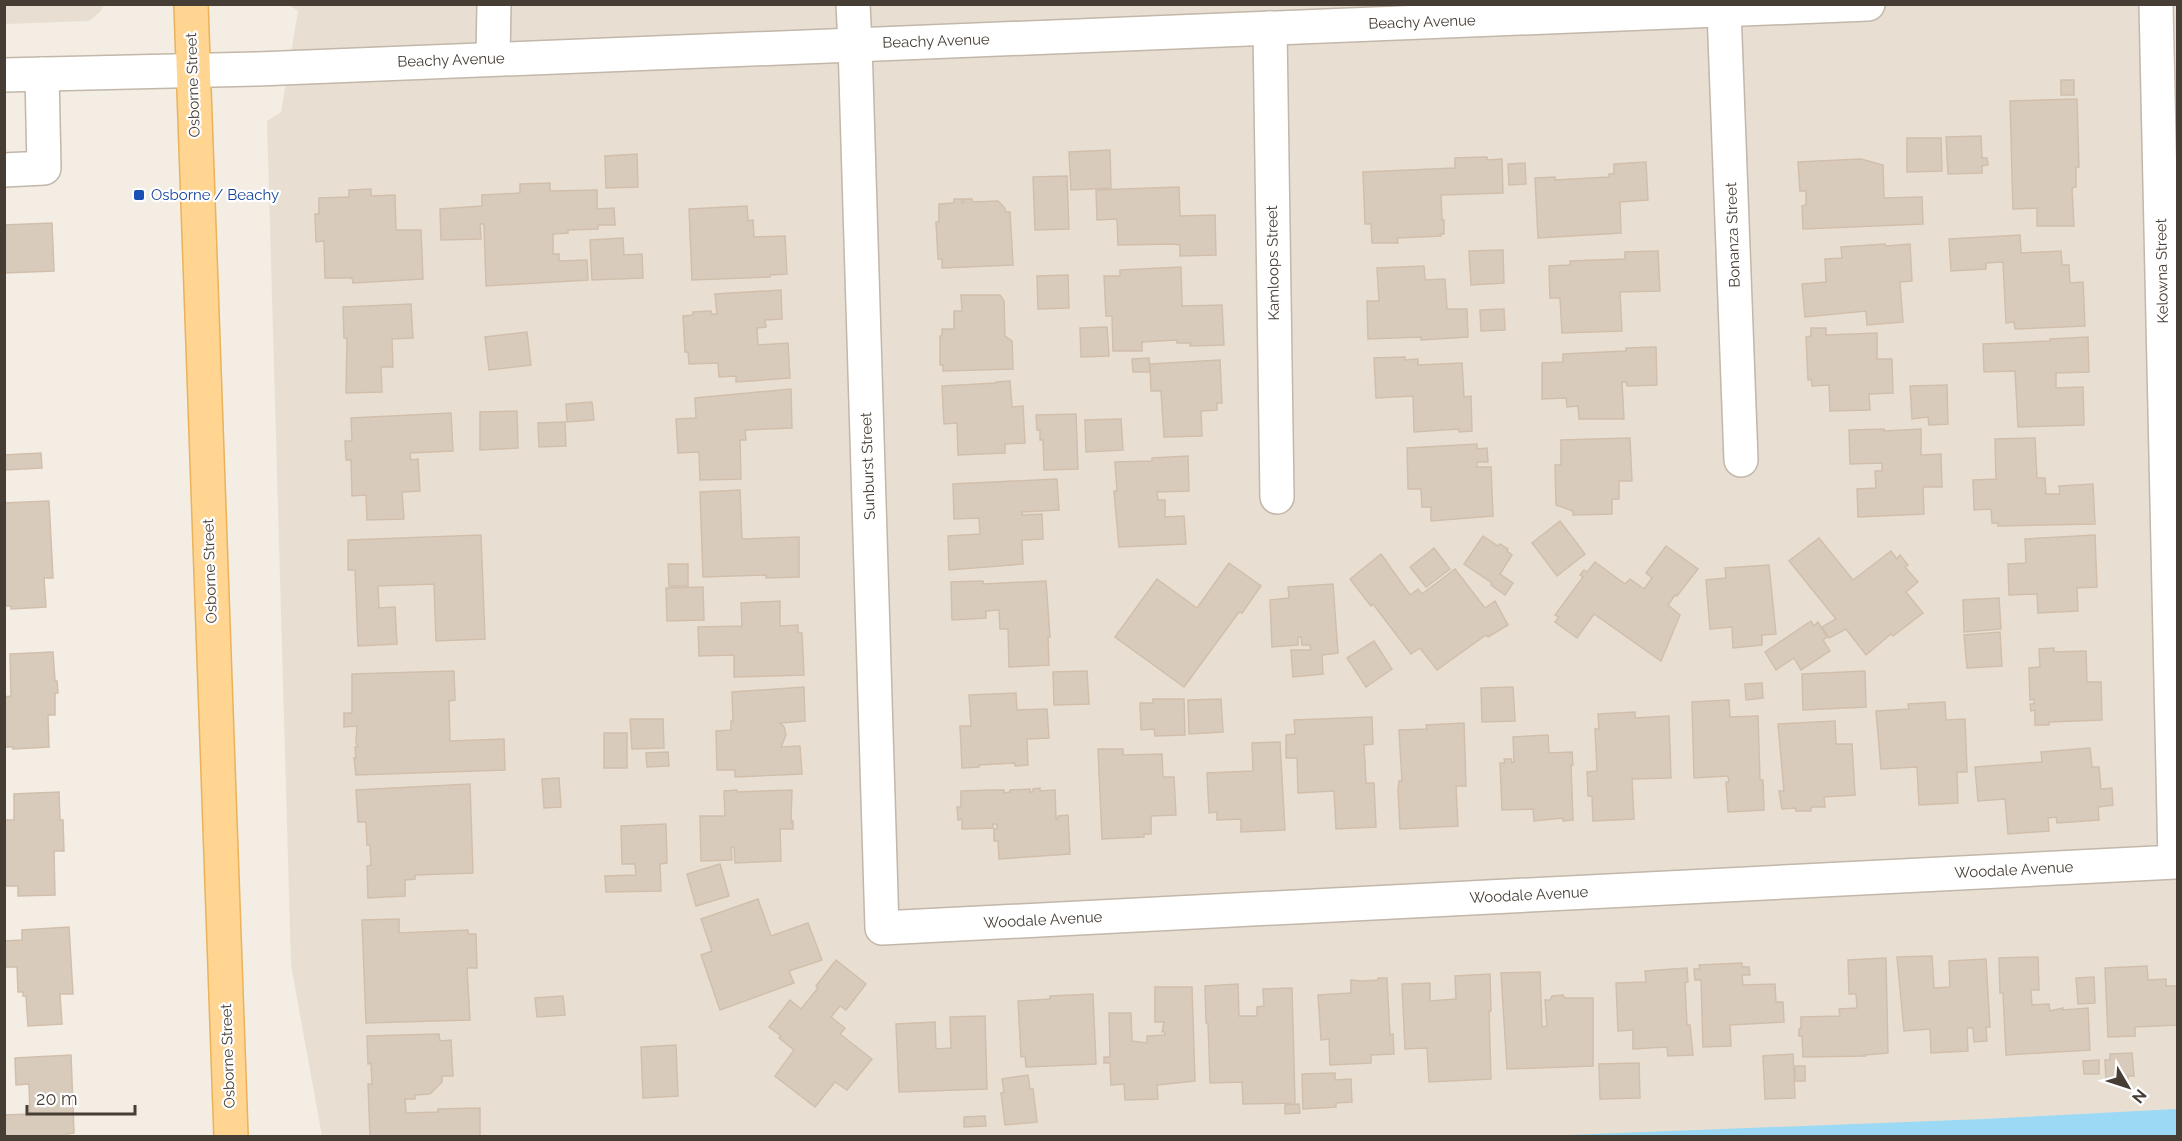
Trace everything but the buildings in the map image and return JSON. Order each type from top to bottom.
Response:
[{"type":"main road","name":"Osborne Street","points":[[191,4],[231,1137]]},
{"type":"street","points":[[493,59],[494,4]]},
{"type":"street","name":"Sunburst Street","points":[[853,4],[882,928]]},
{"type":"street","name":"Beachy Avenue","points":[[4,75],[192,71],[1868,4]]},
{"type":"street","name":"Kelowna Street","points":[[2156,4],[2175,862]]},
{"type":"street","name":"Bonanza Street","points":[[1724,10],[1741,460]]},
{"type":"street","name":"Kamloops Street","points":[[1270,28],[1277,497]]},
{"type":"street","points":[[4,170],[44,168],[42,74]]},
{"type":"street","name":"Woodale Avenue","points":[[882,928],[2175,862]]},
{"type":"shaded area","points":[[4,5],[104,5],[100,12],[89,21],[5,24]]},
{"type":"shaded area","points":[[289,5],[2177,5],[2177,1136],[322,1136],[291,965],[267,121],[281,112],[298,11]]},
{"type":"water","points":[[2177,1109],[2177,1136],[1541,1136],[1984,1119]]},
{"type":"place","name":"Osborne / Beachy","points":[[139,195]]}]
